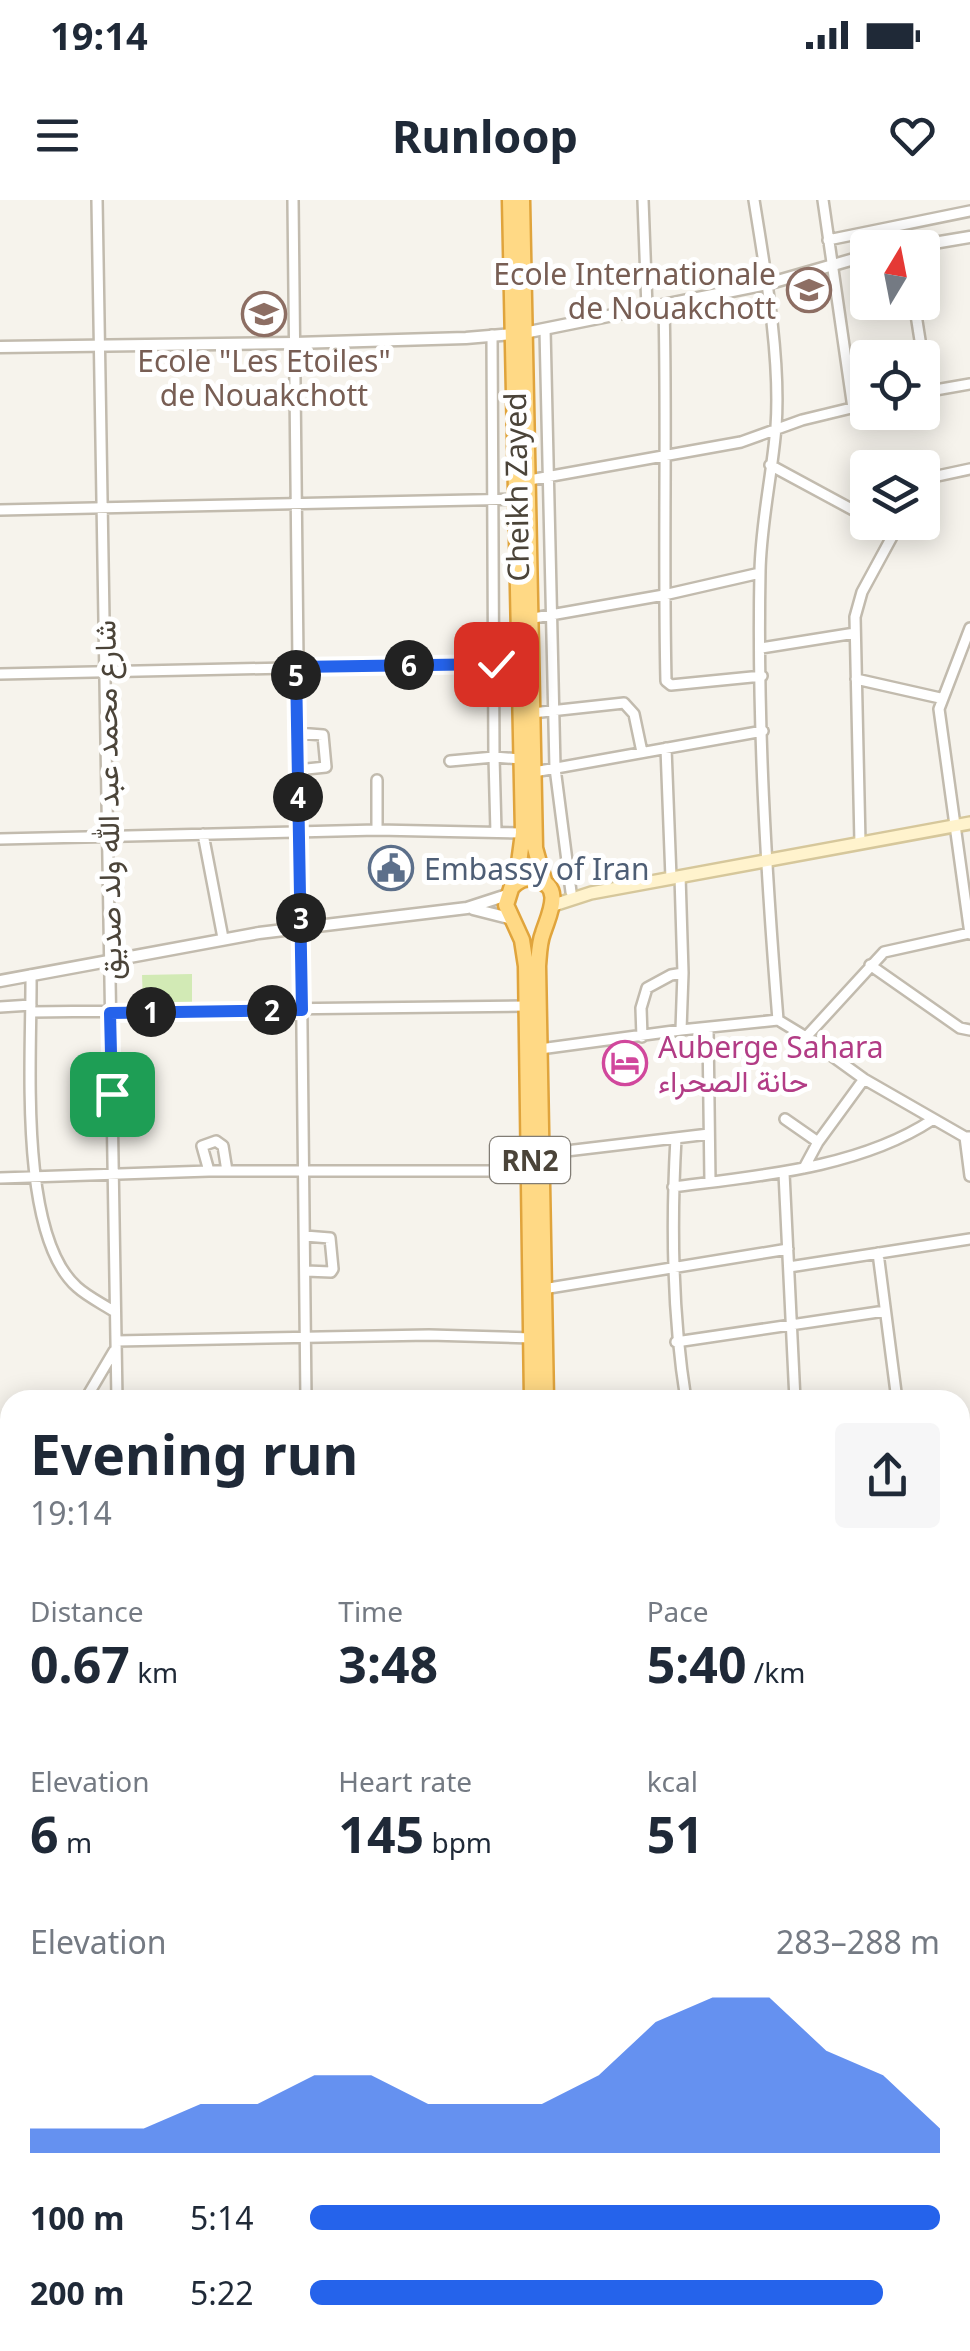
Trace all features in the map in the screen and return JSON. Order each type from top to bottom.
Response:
[{"type":"highway","name":"Cheikh Zayed","points":[[510,200],[519,333]]},
{"type":"highway","name":"Cheikh Zayed","points":[[508,893],[519,864],[523,833],[520,663],[525,619],[519,333],[522,200]]},
{"type":"highway","name":"Cheikh Zayed","points":[[522,481],[516,499],[532,713],[535,848],[548,886]]},
{"type":"highway","points":[[525,878],[548,886],[552,911],[533,926],[514,920],[506,905],[508,893],[525,878]]},
{"type":"highway","name":"RN2","points":[[546,1390],[539,952],[552,911]]},
{"type":"highway","name":"RN2","points":[[514,920],[524,952],[532,1390]]},
{"type":"main road","points":[[548,886],[591,892],[970,823]]},
{"type":"main road","points":[[552,911],[591,892]]},
{"type":"street","name":"شارع محمد عبد الله ولد صديق","points":[[98,200],[116,1390]]},
{"type":"street","points":[[293,200],[306,1390]]},
{"type":"street","points":[[643,200],[648,308]]},
{"type":"street","points":[[754,200],[767,284],[776,430],[760,573],[765,861],[778,1020]]},
{"type":"street","points":[[823,200],[850,394]]},
{"type":"street","points":[[828,240],[970,212]]},
{"type":"street","points":[[940,242],[970,237]]},
{"type":"street","points":[[0,347],[492,336],[767,284],[850,262]]},
{"type":"street","points":[[664,305],[666,680],[669,684],[762,676]]},
{"type":"street","points":[[545,328],[555,768],[570,892]]},
{"type":"street","points":[[492,336],[496,832]]},
{"type":"street","points":[[940,389],[970,384]]},
{"type":"street","points":[[522,481],[740,442],[850,409]]},
{"type":"street","points":[[770,465],[850,508]]},
{"type":"street","points":[[940,475],[970,469]]},
{"type":"street","points":[[0,510],[516,499]]},
{"type":"street","points":[[860,843],[855,617],[862,592],[890,540]]},
{"type":"street","points":[[525,619],[664,595],[760,573]]},
{"type":"street","points":[[806,1037],[884,952],[970,934],[940,698],[970,628]]},
{"type":"street","points":[[761,648],[856,633]]},
{"type":"street","points":[[0,674],[520,663]]},
{"type":"street","points":[[856,679],[940,698]]},
{"type":"street","points":[[532,713],[628,706],[634,714],[642,752]]},
{"type":"street","points":[[534,772],[763,730]]},
{"type":"street","points":[[297,733],[323,735],[326,767],[298,770]]},
{"type":"street","points":[[666,748],[683,973],[681,1030]]},
{"type":"street","points":[[450,761],[521,759]]},
{"type":"street","points":[[377,780],[377,830]]},
{"type":"street","points":[[0,839],[377,830],[523,833]]},
{"type":"street","points":[[204,834],[224,938]]},
{"type":"street","points":[[0,981],[224,938],[467,908],[508,893]]},
{"type":"street","points":[[467,908],[514,920]]},
{"type":"street","points":[[870,965],[960,1028],[970,1030]]},
{"type":"street","points":[[642,1037],[641,1008],[647,988],[670,975],[683,973]]},
{"type":"street","points":[[31,975],[33,1177],[44,1235],[75,1286],[115,1312]]},
{"type":"street","points":[[0,1006],[110,1013],[526,1006]]},
{"type":"street","points":[[540,1050],[778,1020],[864,1079],[968,1137],[970,1176]]},
{"type":"street","points":[[708,1029],[710,1182]]},
{"type":"street","points":[[804,1168],[864,1079]]},
{"type":"street","points":[[786,1118],[818,1142]]},
{"type":"street","points":[[673,1187],[804,1168],[899,1139],[932,1120]]},
{"type":"street","points":[[541,1154],[709,1134]]},
{"type":"street","points":[[676,1138],[672,1268],[676,1342],[684,1390]]},
{"type":"street","points":[[209,1171],[202,1146],[216,1141],[223,1146],[228,1171]]},
{"type":"street","points":[[0,1178],[209,1171],[530,1171]]},
{"type":"street","points":[[784,1173],[795,1390]]},
{"type":"street","points":[[305,1236],[330,1238],[333,1268],[331,1272],[306,1271]]},
{"type":"street","points":[[789,1267],[970,1239]]},
{"type":"street","points":[[543,1289],[788,1249]]},
{"type":"street","points":[[878,1253],[896,1390]]},
{"type":"street","points":[[676,1342],[885,1311]]},
{"type":"street","points":[[91,1390],[116,1344],[305,1336],[532,1338]]},
{"type":"green space","points":[[192,974],[192,1004],[143,1003],[142,975]]},
{"type":"place","name":"Ecole Internationale de Nouakchott","points":[[809,290]]},
{"type":"place","name":"Ecole \"Les Etoiles\" de Nouakchott","points":[[264,314]]},
{"type":"place","name":"Embassy of Iran","points":[[391,868]]},
{"type":"place","name":"Auberge Sahara حانة الصحراء","points":[[625,1063]]},
{"type":"route","points":[[112,1094],[110,1013],[302,1010],[296,667],[496,664]]}]
